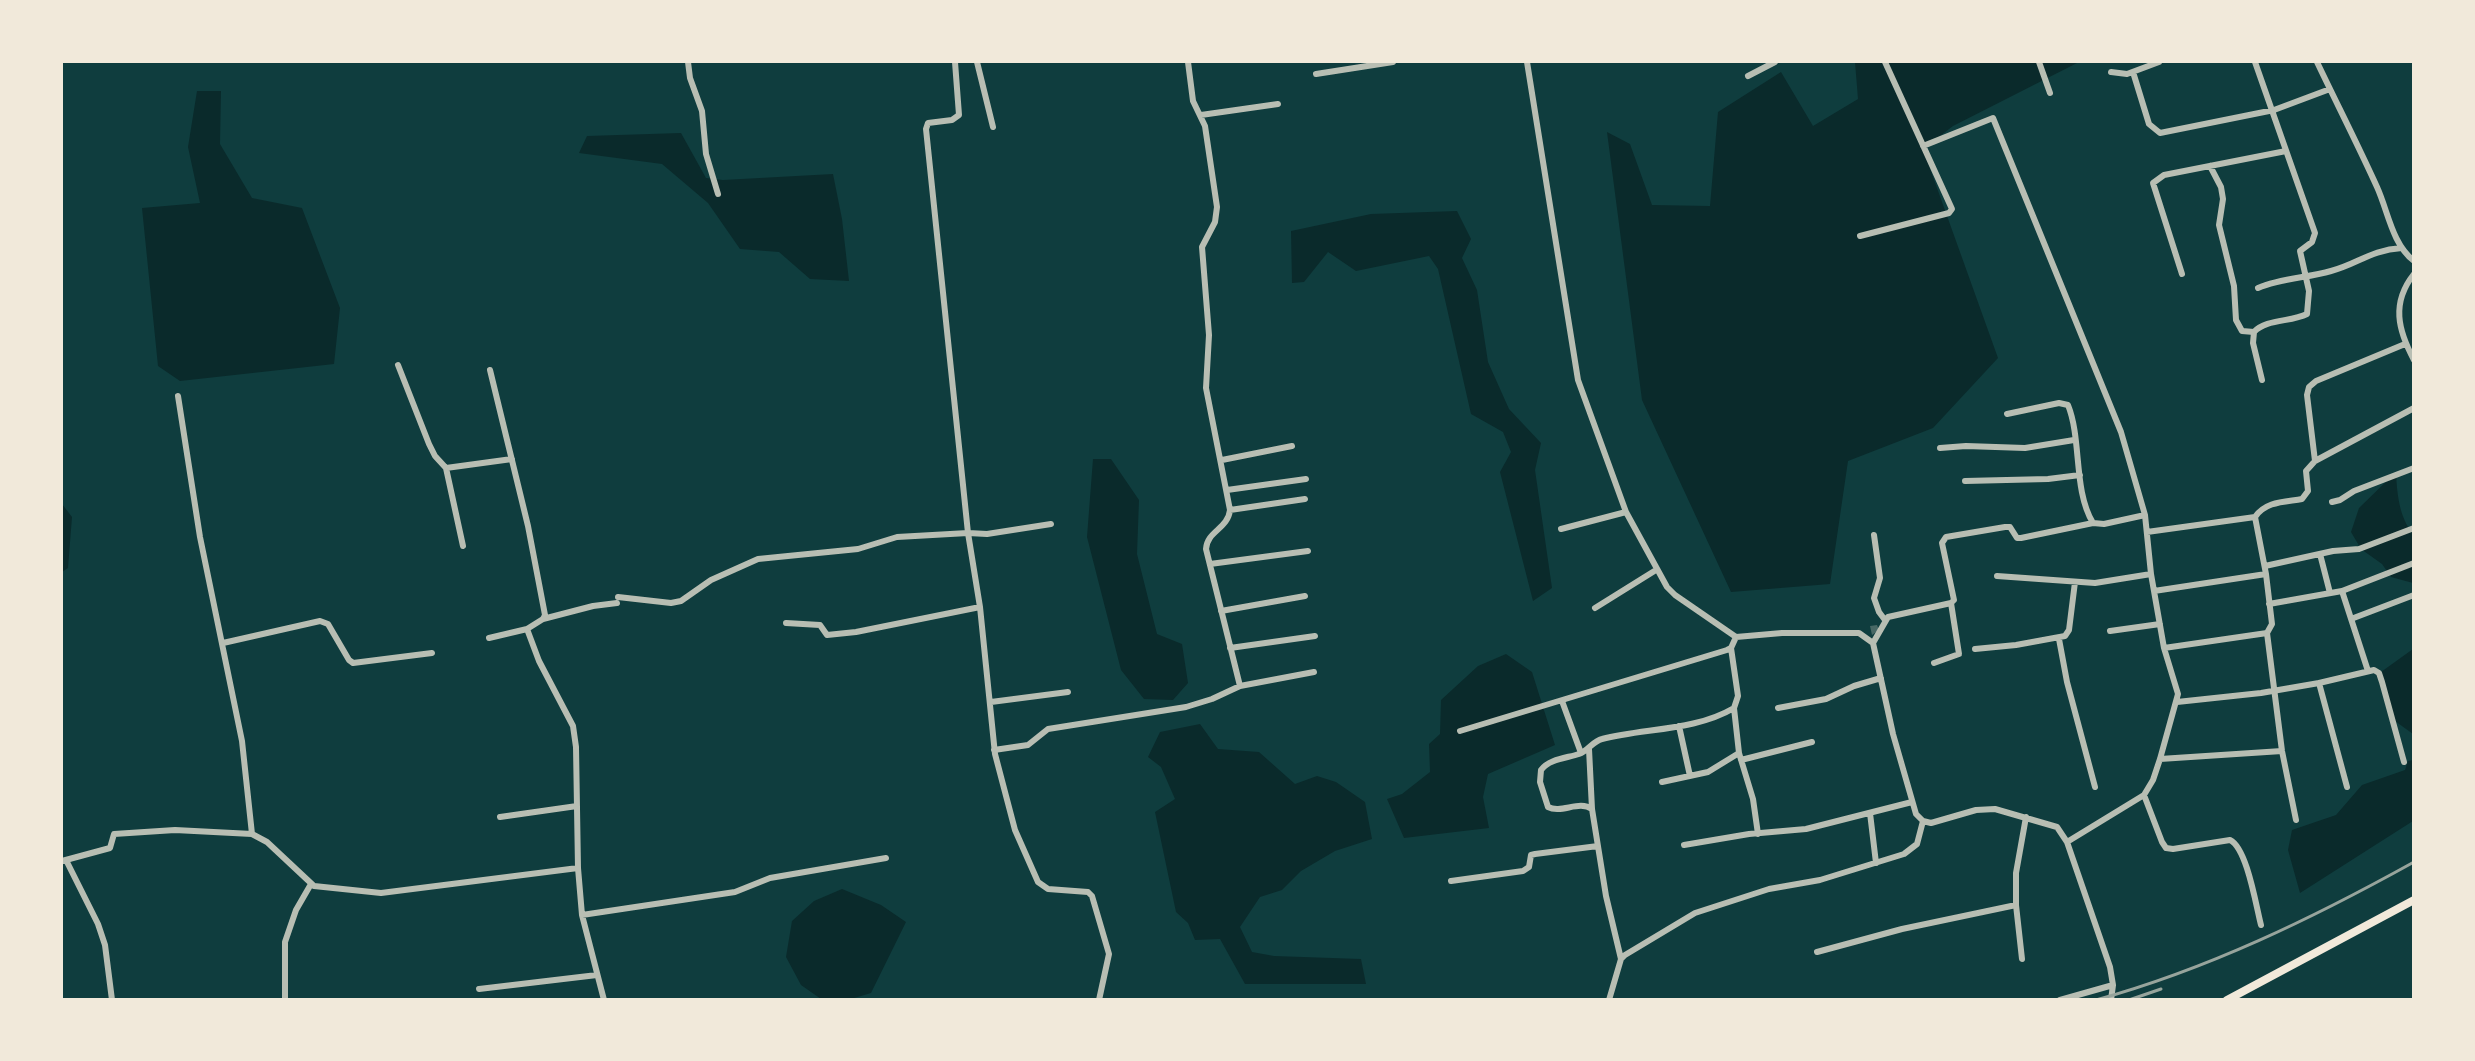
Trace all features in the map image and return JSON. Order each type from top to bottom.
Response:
[{"type":"main road","points":[[2227,999],[2414,900]]},
{"type":"street","points":[[688,62],[690,78],[702,111],[706,153],[718,194]]},
{"type":"street","points":[[955,62],[959,115],[952,120],[928,123],[926,129],[968,533],[980,607],[991,702],[994,750],[1015,830],[1038,882],[1048,889],[1088,892],[1092,896],[1109,954],[1099,999]]},
{"type":"street","points":[[977,62],[993,127]]},
{"type":"street","points":[[1188,62],[1193,101],[1205,126],[1217,216],[1202,247],[1209,335],[1206,388],[1222,460],[1230,510],[1229,519],[1206,543],[1240,686]]},
{"type":"street","points":[[1316,74],[1393,62]]},
{"type":"street","points":[[1527,62],[1578,380],[1626,512],[1656,570],[1675,596],[1736,636],[1782,633],[1859,633],[1874,643],[1893,735],[1916,814],[1923,821],[1931,823],[1976,810],[1995,809],[2052,824],[2061,831],[2067,842],[2110,967],[2113,985],[2111,999]]},
{"type":"street","points":[[1748,76],[1775,62]]},
{"type":"street","points":[[1860,236],[1949,213],[1952,209],[1886,62]]},
{"type":"street","points":[[2039,62],[2050,93]]},
{"type":"street","points":[[2111,72],[2127,74],[2159,62]]},
{"type":"street","points":[[2210,166],[2221,187],[2223,199],[2219,225],[2234,286],[2236,320],[2242,331],[2254,332],[2263,325],[2290,321],[2307,314],[2309,291],[2300,251],[2302,247],[2312,242],[2315,233],[2274,110],[2255,62]]},
{"type":"street","points":[[2318,62],[2379,190],[2402,248],[2414,261]]},
{"type":"street","points":[[2133,72],[2149,124],[2160,133],[2274,110],[2330,89]]},
{"type":"street","points":[[1201,115],[1278,104]]},
{"type":"street","points":[[1923,146],[1993,118],[2111,404],[2145,515],[2151,574],[2164,648],[2176,687],[2177,702],[2153,780],[2144,795],[2067,842]]},
{"type":"street","points":[[2182,274],[2153,183],[2164,175],[2286,151]]},
{"type":"street","points":[[2258,288],[2333,271],[2379,251],[2402,248]]},
{"type":"street","points":[[2414,274],[2402,295],[2397,318],[2405,344],[2414,360]]},
{"type":"street","points":[[2254,332],[2253,343],[2262,380]]},
{"type":"street","points":[[2314,461],[2307,395],[2309,387],[2316,381],[2405,344]]},
{"type":"street","points":[[398,365],[429,444],[435,456],[447,468],[463,546]]},
{"type":"street","points":[[490,370],[538,576],[543,619]]},
{"type":"street","points":[[177,396],[200,537],[242,741],[252,834]]},
{"type":"street","points":[[2007,414],[2065,402],[2070,409],[2088,516],[2093,524]]},
{"type":"street","points":[[2147,532],[2255,518],[2268,505],[2302,499],[2307,495],[2306,471],[2314,461],[2414,408]]},
{"type":"street","points":[[1940,448],[1966,446],[2025,448],[2074,440]]},
{"type":"street","points":[[1222,460],[1292,446]]},
{"type":"street","points":[[447,468],[512,459]]},
{"type":"street","points":[[2332,502],[2414,468]]},
{"type":"street","points":[[1965,481],[2048,479],[2080,475]]},
{"type":"street","points":[[1227,490],[1306,479]]},
{"type":"street","points":[[1230,510],[1305,499]]},
{"type":"street","points":[[1561,528],[1626,512]]},
{"type":"street","points":[[1934,663],[1959,654],[1951,603],[1954,600],[1952,582],[1942,543],[1946,537],[2005,526],[2010,527],[2017,538],[2021,538],[2145,515]]},
{"type":"street","points":[[2255,518],[2270,604],[2272,624],[2267,633],[2282,751],[2296,820]]},
{"type":"street","points":[[489,638],[527,629],[543,619],[618,600],[671,603],[681,601],[717,577],[758,559],[858,549],[897,537],[987,534],[1051,524]]},
{"type":"street","points":[[2265,566],[2320,554],[2359,549],[2414,528]]},
{"type":"street","points":[[1874,535],[1880,578],[1874,598],[1879,612],[1886,620]]},
{"type":"street","points":[[1210,564],[1308,552]]},
{"type":"street","points":[[2320,554],[2330,593]]},
{"type":"street","points":[[2270,604],[2342,591],[2414,563]]},
{"type":"street","points":[[1595,609],[1656,570]]},
{"type":"street","points":[[1997,576],[2095,583],[2151,574]]},
{"type":"street","points":[[2154,591],[2266,574]]},
{"type":"street","points":[[1975,649],[2059,639],[2065,636],[2069,630],[2075,582]]},
{"type":"street","points":[[2342,591],[2368,671]]},
{"type":"street","points":[[2351,619],[2414,595]]},
{"type":"street","points":[[1221,610],[1305,596]]},
{"type":"street","points":[[1874,643],[1882,632],[1886,620],[1893,615],[1951,603]]},
{"type":"street","points":[[786,622],[820,625],[827,635],[856,632],[980,607]]},
{"type":"street","points":[[223,643],[320,621],[328,624],[349,660],[354,663],[382,661],[432,652]]},
{"type":"street","points":[[2110,631],[2160,624]]},
{"type":"street","points":[[527,629],[539,661],[573,726],[576,747],[578,868],[582,915],[604,999]]},
{"type":"street","points":[[2164,648],[2267,633]]},
{"type":"street","points":[[1230,648],[1315,636]]},
{"type":"street","points":[[1736,636],[1731,648],[1738,696],[1734,708],[1739,753],[1752,798],[1758,834]]},
{"type":"street","points":[[2059,639],[2067,682],[2095,788]]},
{"type":"street","points":[[1460,731],[1731,648]]},
{"type":"street","points":[[2177,702],[2276,690],[2374,670],[2379,673],[2382,682],[2404,762]]},
{"type":"street","points":[[994,750],[1028,745],[1048,729],[1198,704],[1240,686],[1314,672]]},
{"type":"street","points":[[1778,708],[1826,699],[1854,686],[1881,678]]},
{"type":"street","points":[[2319,683],[2347,786]]},
{"type":"street","points":[[991,702],[1068,692]]},
{"type":"street","points":[[1562,701],[1581,753]]},
{"type":"street","points":[[1592,809],[1585,806],[1551,809],[1545,801],[1540,782],[1543,767],[1581,753],[1602,739],[1679,726],[1726,713],[1734,708]]},
{"type":"street","points":[[1679,726],[1690,776]]},
{"type":"street","points":[[1741,760],[1812,742]]},
{"type":"street","points":[[1589,748],[1592,809],[1606,896],[1621,959],[1609,999]]},
{"type":"street","points":[[2160,759],[2282,751]]},
{"type":"street","points":[[1662,782],[1708,772],[1739,753]]},
{"type":"street","points":[[2144,795],[2166,848],[2173,849],[2230,840],[2234,842],[2248,874],[2261,925]]},
{"type":"street","points":[[1684,845],[1806,829],[1912,802]]},
{"type":"street","points":[[500,817],[577,806]]},
{"type":"street","points":[[1870,813],[1876,863]]},
{"type":"street","points":[[2022,959],[2016,905],[2016,873],[2026,817]]},
{"type":"street","points":[[1621,959],[1695,913],[1770,889],[1820,880],[1912,849],[1917,844],[1923,821]]},
{"type":"street","points":[[112,999],[105,945],[98,924],[64,861],[110,848],[114,834],[175,830],[252,834],[267,842],[311,884],[323,888],[381,893],[578,868]]},
{"type":"street","points":[[1451,881],[1523,871],[1528,867],[1531,855],[1598,846]]},
{"type":"street","points":[[582,915],[735,892],[770,878],[886,858]]},
{"type":"street","points":[[285,999],[285,942],[296,910],[311,884]]},
{"type":"street","points":[[1817,952],[1902,929],[2016,905]]},
{"type":"street","points":[[479,989],[597,975]]},
{"type":"street","points":[[2060,999],[2113,985]]},
{"type":"water","points":[[1855,62],[2079,62],[1953,126],[1923,149],[1998,358],[1933,428],[1848,461],[1830,584],[1731,592],[1642,400],[1607,132],[1630,144],[1652,205],[1710,206],[1718,112],[1781,72],[1813,126],[1858,99]]},
{"type":"water","points":[[197,91],[221,91],[220,144],[252,198],[302,208],[340,308],[334,364],[180,381],[158,366],[142,208],[200,203],[188,147]]},
{"type":"water","points":[[681,133],[706,178],[723,180],[833,174],[842,219],[849,281],[810,279],[779,252],[740,249],[708,203],[662,164],[579,153],[587,136]]},
{"type":"water","points":[[1457,211],[1471,239],[1462,258],[1477,290],[1488,362],[1509,409],[1541,443],[1535,470],[1552,588],[1533,601],[1500,472],[1511,452],[1503,432],[1471,414],[1438,269],[1429,256],[1356,271],[1328,252],[1304,282],[1292,283],[1291,231],[1371,214]]},
{"type":"water","points":[[1093,459],[1111,459],[1139,500],[1137,554],[1157,634],[1182,644],[1188,683],[1173,700],[1144,699],[1121,670],[1087,537]]},
{"type":"water","points":[[2396,472],[2402,512],[2413,534],[2413,583],[2391,577],[2382,564],[2361,549],[2351,532],[2359,508]]},
{"type":"water","points":[[62,504],[72,517],[68,568],[62,572]]},
{"type":"water","points":[[2413,649],[2413,734],[2395,721],[2381,672]]},
{"type":"water","points":[[1506,654],[1532,672],[1555,745],[1488,774],[1483,797],[1489,828],[1404,838],[1387,799],[1402,794],[1430,772],[1429,744],[1440,734],[1441,700],[1478,666]]},
{"type":"water","points":[[1200,724],[1218,749],[1259,752],[1295,784],[1317,776],[1336,782],[1365,802],[1372,839],[1335,851],[1301,871],[1282,890],[1260,897],[1240,927],[1252,952],[1274,956],[1361,959],[1366,984],[1245,984],[1220,939],[1195,940],[1188,923],[1176,912],[1155,812],[1175,799],[1161,767],[1148,757],[1160,732]]},
{"type":"water","points":[[2413,760],[2413,821],[2300,893],[2288,850],[2292,830],[2336,815],[2362,785],[2405,770],[2408,761]]},
{"type":"water","points":[[842,889],[881,905],[906,922],[871,993],[851,999],[821,999],[801,985],[786,957],[792,921],[814,901]]},
{"type":"building","points":[[1877,625],[1879,630],[1872,635],[1870,626]]},
{"type":"railway","points":[[2096,1000],[2179,973],[2259,940],[2337,903],[2414,862]]},
{"type":"railway","points":[[2129,1000],[2161,989]]}]
